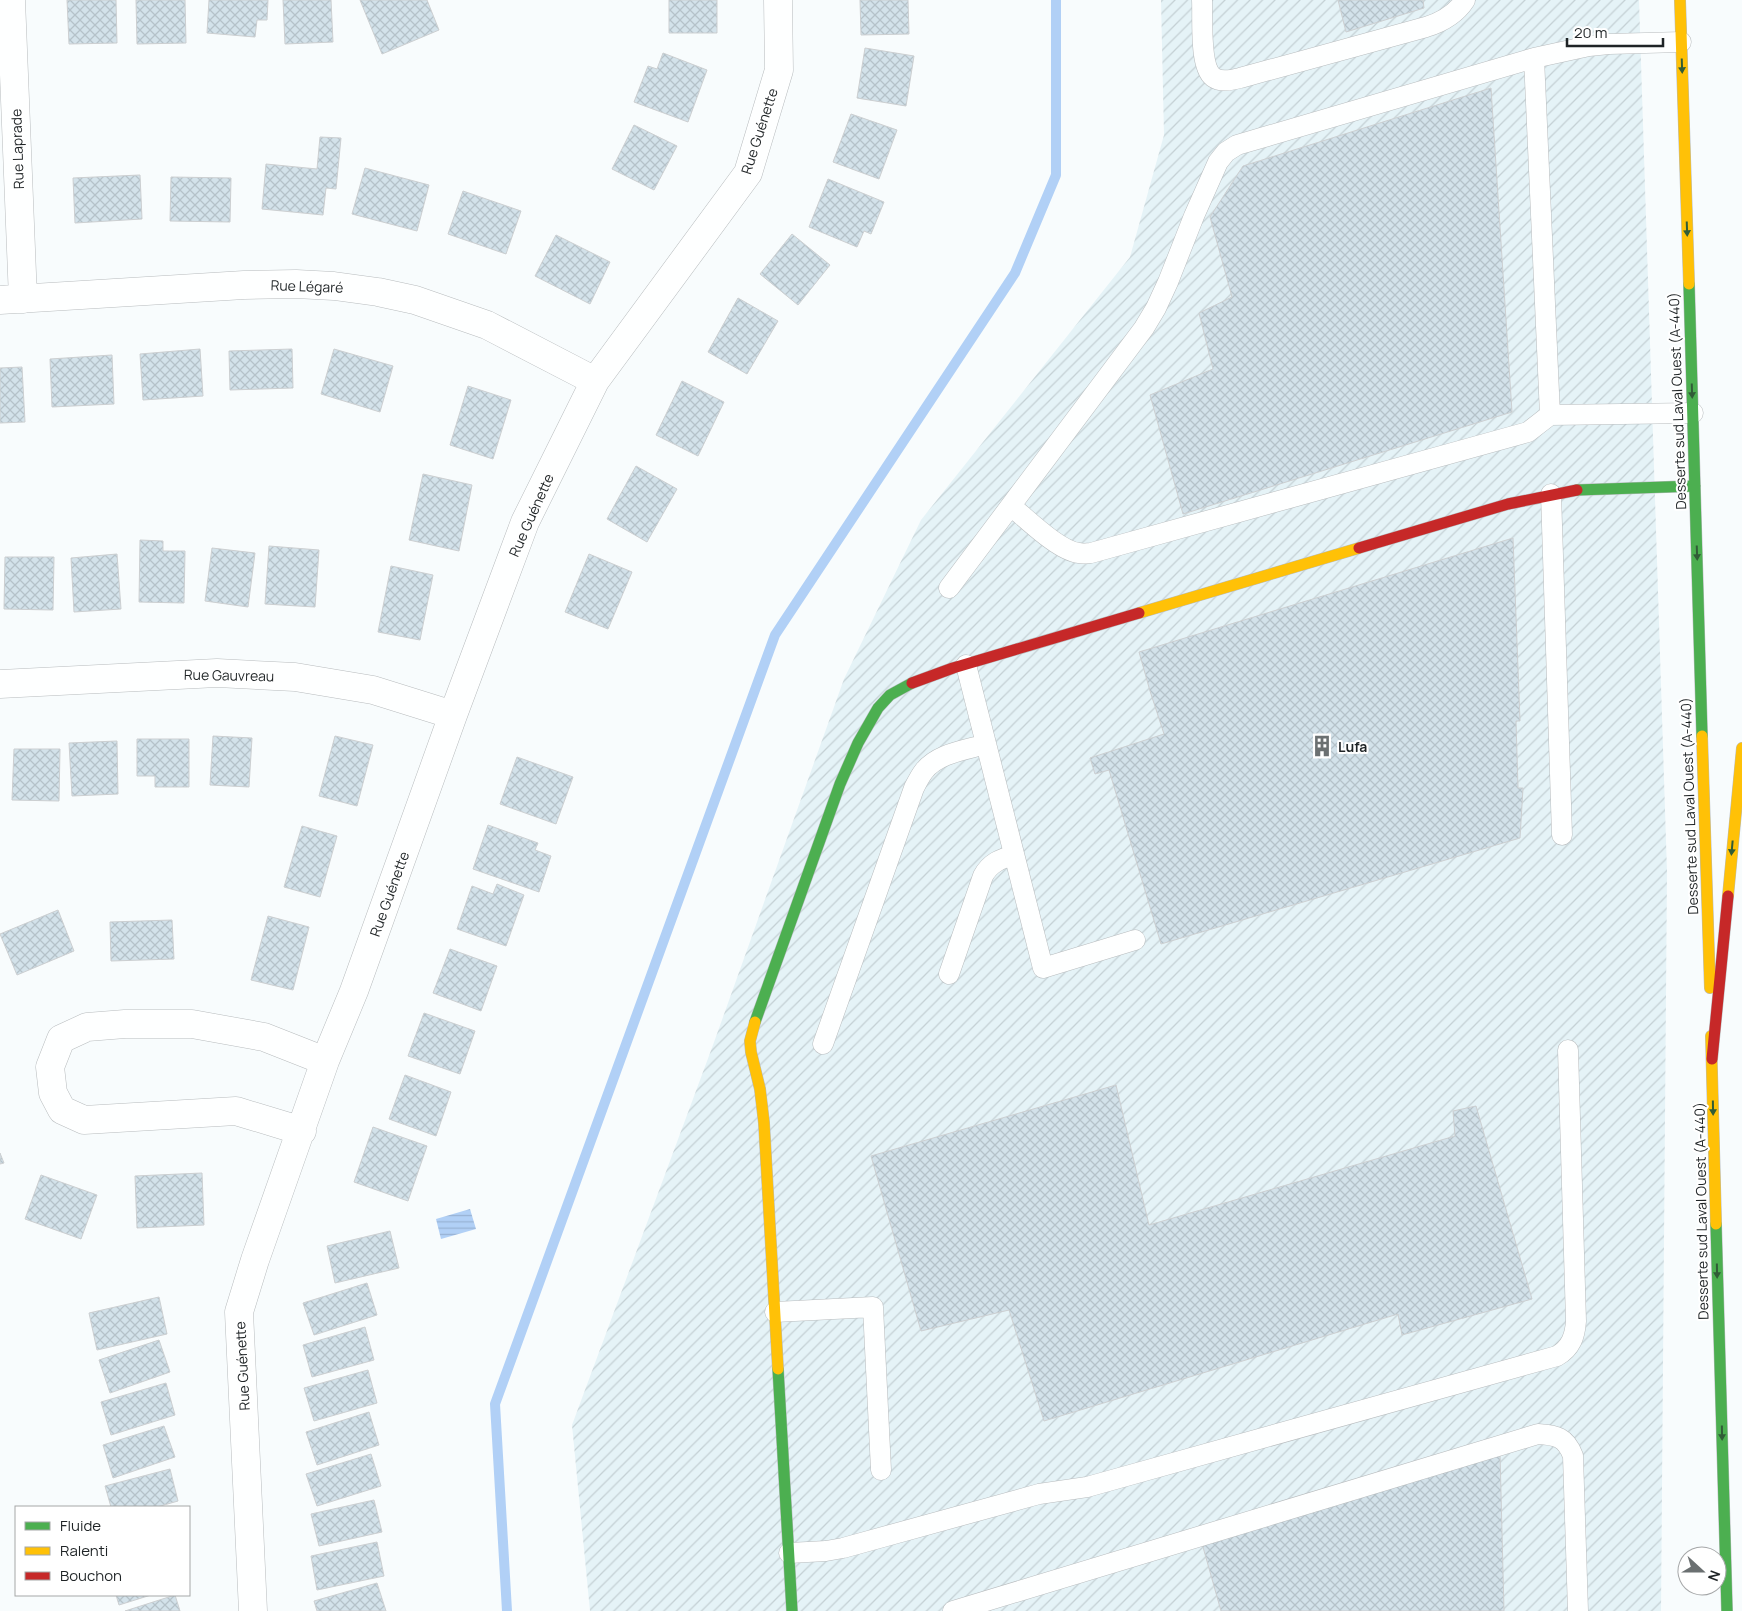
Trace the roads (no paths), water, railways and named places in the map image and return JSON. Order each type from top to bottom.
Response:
[{"type":"main road","name":"Desserte sud Laval Ouest (A-440)","points":[[1680,0],[1727,1611]]},
{"type":"main road","points":[[792,1611],[764,1122],[760,1089],[750,1041],[759,1008],[841,784],[852,757],[872,719],[890,695],[913,682],[966,665],[1508,504],[1551,494],[1591,489],[1694,486]]},
{"type":"main road","points":[[1712,1060],[1742,748]]},
{"type":"street","name":"Rue Laprade","points":[[11,0],[11,299]]},
{"type":"street","name":"Rue Guénette","points":[[253,1611],[240,1312],[255,1260],[302,1131],[325,1061],[354,991],[453,715],[525,522],[595,381],[748,173],[779,70],[778,0]]},
{"type":"street","name":"Rue Légaré","points":[[11,299],[253,284],[334,286],[378,292],[415,300],[487,325],[595,381]]},
{"type":"street","name":"Rue Gauvreau","points":[[0,684],[217,673],[296,677],[373,690],[453,715]]},
{"type":"street","points":[[302,1131],[236,1111],[84,1120],[62,1110],[53,1093],[50,1067],[61,1039],[87,1027],[125,1024],[192,1024],[264,1037],[325,1061]]},
{"type":"lane","points":[[1202,0],[1205,61],[1208,71],[1213,77],[1222,80],[1240,78],[1439,23],[1457,10],[1464,0]]},
{"type":"lane","points":[[949,588],[1148,321],[1168,282],[1218,162],[1226,152],[1237,145],[1534,58],[1595,45],[1681,42]]},
{"type":"lane","points":[[1534,58],[1550,415]]},
{"type":"lane","points":[[1011,506],[1055,542],[1068,550],[1080,554],[1091,553],[1528,432],[1550,415],[1693,413]]},
{"type":"lane","points":[[1551,494],[1562,835]]},
{"type":"lane","points":[[966,665],[1043,968],[1135,940]]},
{"type":"lane","points":[[823,1044],[914,788],[924,771],[934,761],[986,744]]},
{"type":"lane","points":[[949,974],[983,876],[988,867],[997,861],[1014,855]]},
{"type":"lane","points":[[788,1553],[843,1548],[1039,1494],[1087,1487],[1557,1356],[1565,1351],[1572,1342],[1576,1332],[1568,1050]]},
{"type":"lane","points":[[775,1312],[873,1307],[881,1470]]},
{"type":"lane","points":[[953,1611],[1538,1434],[1551,1435],[1562,1439],[1569,1446],[1572,1456],[1578,1611]]},
{"type":"water","points":[[470,1209],[476,1229],[441,1239],[436,1219]]},
{"type":"waterway","points":[[507,1611],[495,1404],[775,635],[1015,273],[1056,175],[1056,0]]},
{"type":"place","name":"Lufa","points":[[1322,746]]}]
